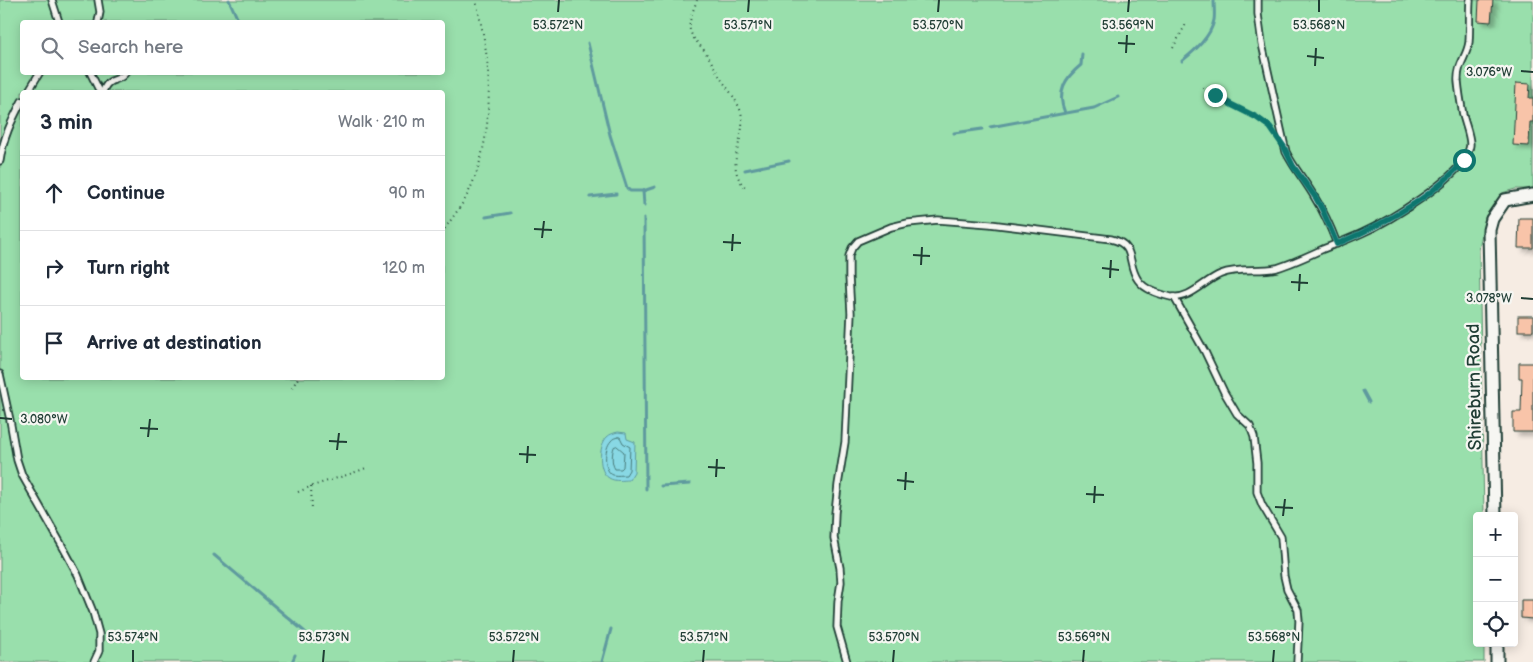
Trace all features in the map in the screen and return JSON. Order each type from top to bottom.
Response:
[{"type":"street","name":"Shireburn Road","points":[[1495,512],[1488,230],[1492,219],[1506,200],[1533,195]]},
{"type":"street","points":[[1497,647],[1497,662]]},
{"type":"lane","points":[[52,0],[58,20]]},
{"type":"lane","points":[[98,0],[100,12],[98,20]]},
{"type":"lane","points":[[1258,0],[1262,44],[1286,152],[1319,205],[1337,244]]},
{"type":"lane","points":[[847,662],[837,626],[841,582],[835,546],[835,512],[845,442],[851,313],[850,256],[852,248],[858,241],[891,227],[938,220],[990,224],[1111,239],[1119,241],[1128,249],[1137,279],[1142,284],[1160,294],[1174,297],[1187,294],[1219,275],[1228,272],[1275,268],[1289,264],[1363,233],[1426,195],[1451,175],[1464,160],[1470,144],[1458,79],[1459,65],[1467,50],[1469,41],[1470,0]]},
{"type":"lane","points":[[29,90],[38,75]]},
{"type":"lane","points":[[92,75],[101,90]]},
{"type":"lane","points":[[103,90],[110,81],[122,78],[124,75]]},
{"type":"lane","points":[[0,161],[8,128],[20,105]]},
{"type":"lane","points":[[1174,297],[1206,352],[1224,392],[1237,414],[1250,426],[1254,437],[1257,463],[1257,492],[1262,505],[1281,537],[1287,589],[1298,610],[1297,662]]},
{"type":"lane","points":[[0,374],[17,460],[22,475],[78,575],[93,612],[99,634],[99,651],[94,662]]},
{"type":"path","points":[[445,228],[464,200],[475,175],[482,153],[486,128],[488,98],[487,60],[476,0]]},
{"type":"path","points":[[696,0],[690,30],[715,67],[741,113],[741,132],[735,168],[741,183],[747,189]]},
{"type":"path","points":[[1173,48],[1187,22]]},
{"type":"path","points":[[1203,87],[1256,117],[1274,132]]},
{"type":"path","points":[[292,388],[297,380]]},
{"type":"path","points":[[298,492],[366,468]]},
{"type":"path","points":[[311,486],[312,510]]},
{"type":"green space","points":[[0,0],[1533,0],[1533,189],[1515,189],[1502,193],[1485,217],[1479,250],[1484,512],[1473,512],[1473,647],[1484,647],[1484,662],[0,662]]},
{"type":"water","points":[[618,432],[626,433],[627,439],[635,442],[634,472],[629,480],[609,478],[605,475],[601,465],[600,459],[604,441],[609,435]]},
{"type":"building","points":[[1479,0],[1493,0],[1491,22],[1478,21]]},
{"type":"building","points":[[1516,83],[1530,84],[1529,98],[1533,98],[1533,122],[1530,122],[1529,146],[1513,145]]},
{"type":"building","points":[[1519,218],[1533,218],[1533,248],[1518,248]]},
{"type":"building","points":[[1518,316],[1533,316],[1533,331],[1518,331]]},
{"type":"building","points":[[1519,363],[1533,363],[1533,432],[1513,432],[1513,412],[1521,412],[1522,378],[1519,378]]},
{"type":"building","points":[[1521,600],[1533,600],[1533,619],[1521,618]]},
{"type":"waterway","points":[[229,0],[238,20]]},
{"type":"waterway","points":[[1182,61],[1192,53],[1209,32],[1214,20],[1214,0]]},
{"type":"waterway","points":[[588,43],[610,135],[627,188],[630,191],[643,191],[655,187]]},
{"type":"waterway","points":[[1065,113],[1062,105],[1062,92],[1070,75],[1081,65],[1082,54]]},
{"type":"waterway","points":[[990,127],[1094,108],[1118,97]]},
{"type":"waterway","points":[[954,133],[982,129]]},
{"type":"waterway","points":[[745,170],[789,161]]},
{"type":"waterway","points":[[643,191],[644,205]]},
{"type":"waterway","points":[[590,197],[616,194]]},
{"type":"waterway","points":[[486,217],[510,213]]},
{"type":"waterway","points":[[644,218],[646,489]]},
{"type":"waterway","points":[[1363,391],[1369,402]]},
{"type":"waterway","points":[[661,486],[690,484]]},
{"type":"waterway","points":[[214,555],[305,632]]},
{"type":"waterway","points":[[602,662],[611,629]]},
{"type":"waterway","points":[[292,662],[295,655]]},
{"type":"route","points":[[1215,95],[1256,117],[1270,127],[1284,147],[1293,166],[1316,198],[1337,244],[1385,221],[1426,195],[1451,175],[1464,160]]}]
